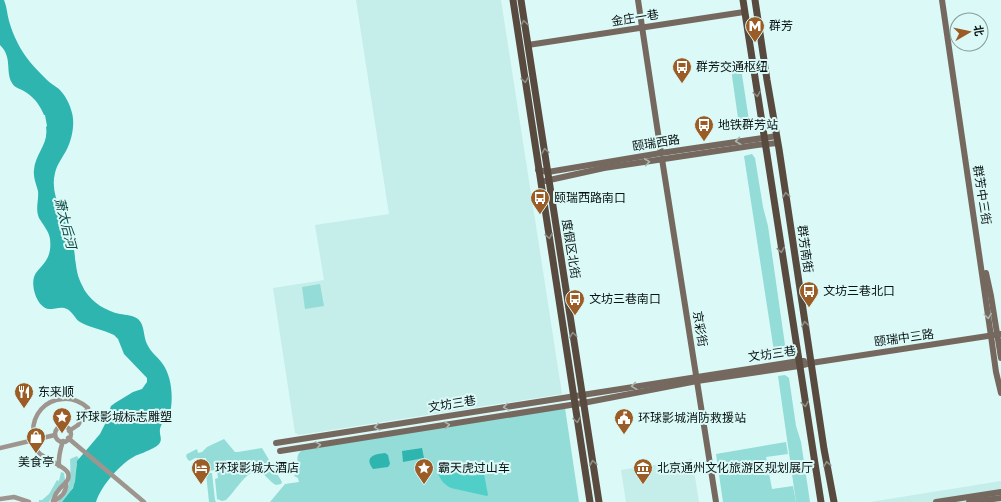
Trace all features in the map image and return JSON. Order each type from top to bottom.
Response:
[{"type":"main road","name":"度假区北街","points":[[513,0],[590,502]]},
{"type":"main road","name":"度假区北街","points":[[521,0],[599,502]]},
{"type":"main road","name":"京彩街","points":[[638,0],[716,502]]},
{"type":"main road","name":"群芳南街","points":[[743,0],[821,502]]},
{"type":"main road","name":"群芳南街","points":[[754,0],[777,139],[824,449],[834,502]]},
{"type":"main road","name":"群芳中三街","points":[[942,0],[1001,358]]},
{"type":"main road","name":"群芳中三街","points":[[946,0],[968,160],[987,279],[992,296],[996,335],[996,372],[1001,393]]},
{"type":"main road","name":"金庄一巷","points":[[528,45],[744,12]]},
{"type":"main road","name":"颐瑞西路","points":[[540,183],[548,176],[604,168],[756,138],[764,141],[777,139]]},
{"type":"main road","name":"颐瑞西路","points":[[538,170],[548,176]]},
{"type":"main road","name":"颐瑞中三路","points":[[811,362],[996,335]]},
{"type":"main road","name":"文坊三巷","points":[[276,443],[582,394],[811,362]]},
{"type":"main road","name":"文坊三巷","points":[[280,451],[574,405],[696,379]]},
{"type":"main road","points":[[936,502],[1001,492]]},
{"type":"main road","points":[[969,502],[1001,498]]},
{"type":"street","points":[[53,501],[57,492],[66,482],[68,475],[67,471],[45,458],[38,452],[32,440],[33,424],[38,414],[46,405],[58,400],[74,400],[82,403],[88,408],[78,425],[70,431],[70,436],[63,441],[59,453],[59,466]]},
{"type":"street","points":[[55,435],[57,429],[61,426],[66,427],[70,431]]},
{"type":"street","points":[[0,448],[55,435]]},
{"type":"street","points":[[55,435],[58,440],[63,441]]},
{"type":"street","points":[[68,438],[144,502]]},
{"type":"street","points":[[0,498],[14,497],[29,502]]},
{"type":"shaded area","points":[[356,0],[501,0],[562,394],[299,435],[295,433],[273,288],[324,280],[315,225],[389,214]]},
{"type":"shaded area","points":[[741,68],[750,127],[748,131],[740,132],[731,69]]},
{"type":"shaded area","points":[[752,154],[755,158],[763,207],[768,226],[786,352],[784,356],[775,358],[744,156]]},
{"type":"shaded area","points":[[320,284],[324,306],[305,309],[302,287]]},
{"type":"shaded area","points":[[785,375],[789,378],[810,502],[796,502],[778,376]]},
{"type":"shaded area","points":[[565,408],[579,502],[270,502],[285,484],[299,482],[298,478],[294,476],[298,468],[297,459],[302,450]]},
{"type":"shaded area","points":[[224,439],[235,452],[262,448],[282,482],[281,484],[276,485],[261,472],[255,471],[246,477],[226,500],[222,501],[217,499],[215,479],[218,478],[217,470],[207,471],[206,458],[195,458],[190,461],[186,456],[197,449],[198,453],[202,452],[207,447]]},
{"type":"shaded area","points":[[786,442],[788,454],[766,457],[772,489],[793,486],[796,502],[723,502],[716,454]]},
{"type":"shaded area","points":[[77,456],[79,459],[77,461],[76,477],[73,486],[62,502],[57,502],[62,498],[68,488],[70,477],[70,459]]},
{"type":"shaded area","points":[[692,459],[699,502],[626,502],[621,470]]},
{"type":"shaded area","points":[[438,469],[472,476],[484,474],[488,495],[451,488],[441,479],[437,471]]},
{"type":"shaded area","points":[[61,472],[64,473],[65,480],[49,502],[39,502],[39,500],[42,500],[49,494],[57,480],[59,481]]},
{"type":"shaded area","points":[[206,473],[212,473],[216,502],[209,502]]},
{"type":"shaded area","points":[[1001,481],[1001,502],[870,502]]},
{"type":"water","name":"萧太后河","points":[[0,0],[4,0],[13,32],[23,52],[40,73],[61,91],[67,100],[73,117],[72,136],[55,173],[54,190],[69,230],[80,281],[88,295],[100,306],[115,313],[129,315],[140,321],[147,344],[165,368],[171,384],[171,408],[161,426],[161,440],[159,444],[123,464],[102,489],[96,502],[62,502],[73,488],[77,461],[100,434],[111,406],[133,392],[142,389],[147,382],[147,378],[124,354],[118,339],[114,335],[80,322],[69,310],[65,308],[49,309],[41,305],[34,291],[34,277],[47,259],[50,248],[48,233],[38,215],[38,191],[34,173],[35,164],[46,139],[47,126],[45,115],[38,103],[26,92],[14,86],[10,78],[8,60],[0,45]]},
{"type":"water","points":[[422,448],[424,458],[403,462],[402,451]]},
{"type":"water","points":[[385,453],[388,455],[390,464],[388,467],[373,469],[370,465],[370,458],[378,454]]},
{"type":"place","name":"群芳","points":[[755,43]]},
{"type":"place","name":"群芳交通枢纽","points":[[682,84]]},
{"type":"place","name":"地铁群芳站","points":[[704,142]]},
{"type":"place","name":"颐瑞西路南口","points":[[540,215]]},
{"type":"place","name":"文坊三巷北口","points":[[809,308]]},
{"type":"place","name":"文坊三巷南口","points":[[575,316]]},
{"type":"place","name":"东来顺","points":[[24,409]]},
{"type":"place","name":"环球影城标志雕塑","points":[[62,434]]},
{"type":"place","name":"环球影城消防救援站","points":[[624,435]]},
{"type":"place","name":"美食亭","points":[[36,454]]},
{"type":"place","name":"环球影城大酒店","points":[[201,485]]},
{"type":"place","name":"霸天虎过山车","points":[[424,485]]},
{"type":"place","name":"北京通州文化旅游区规划展厅","points":[[643,485]]}]
